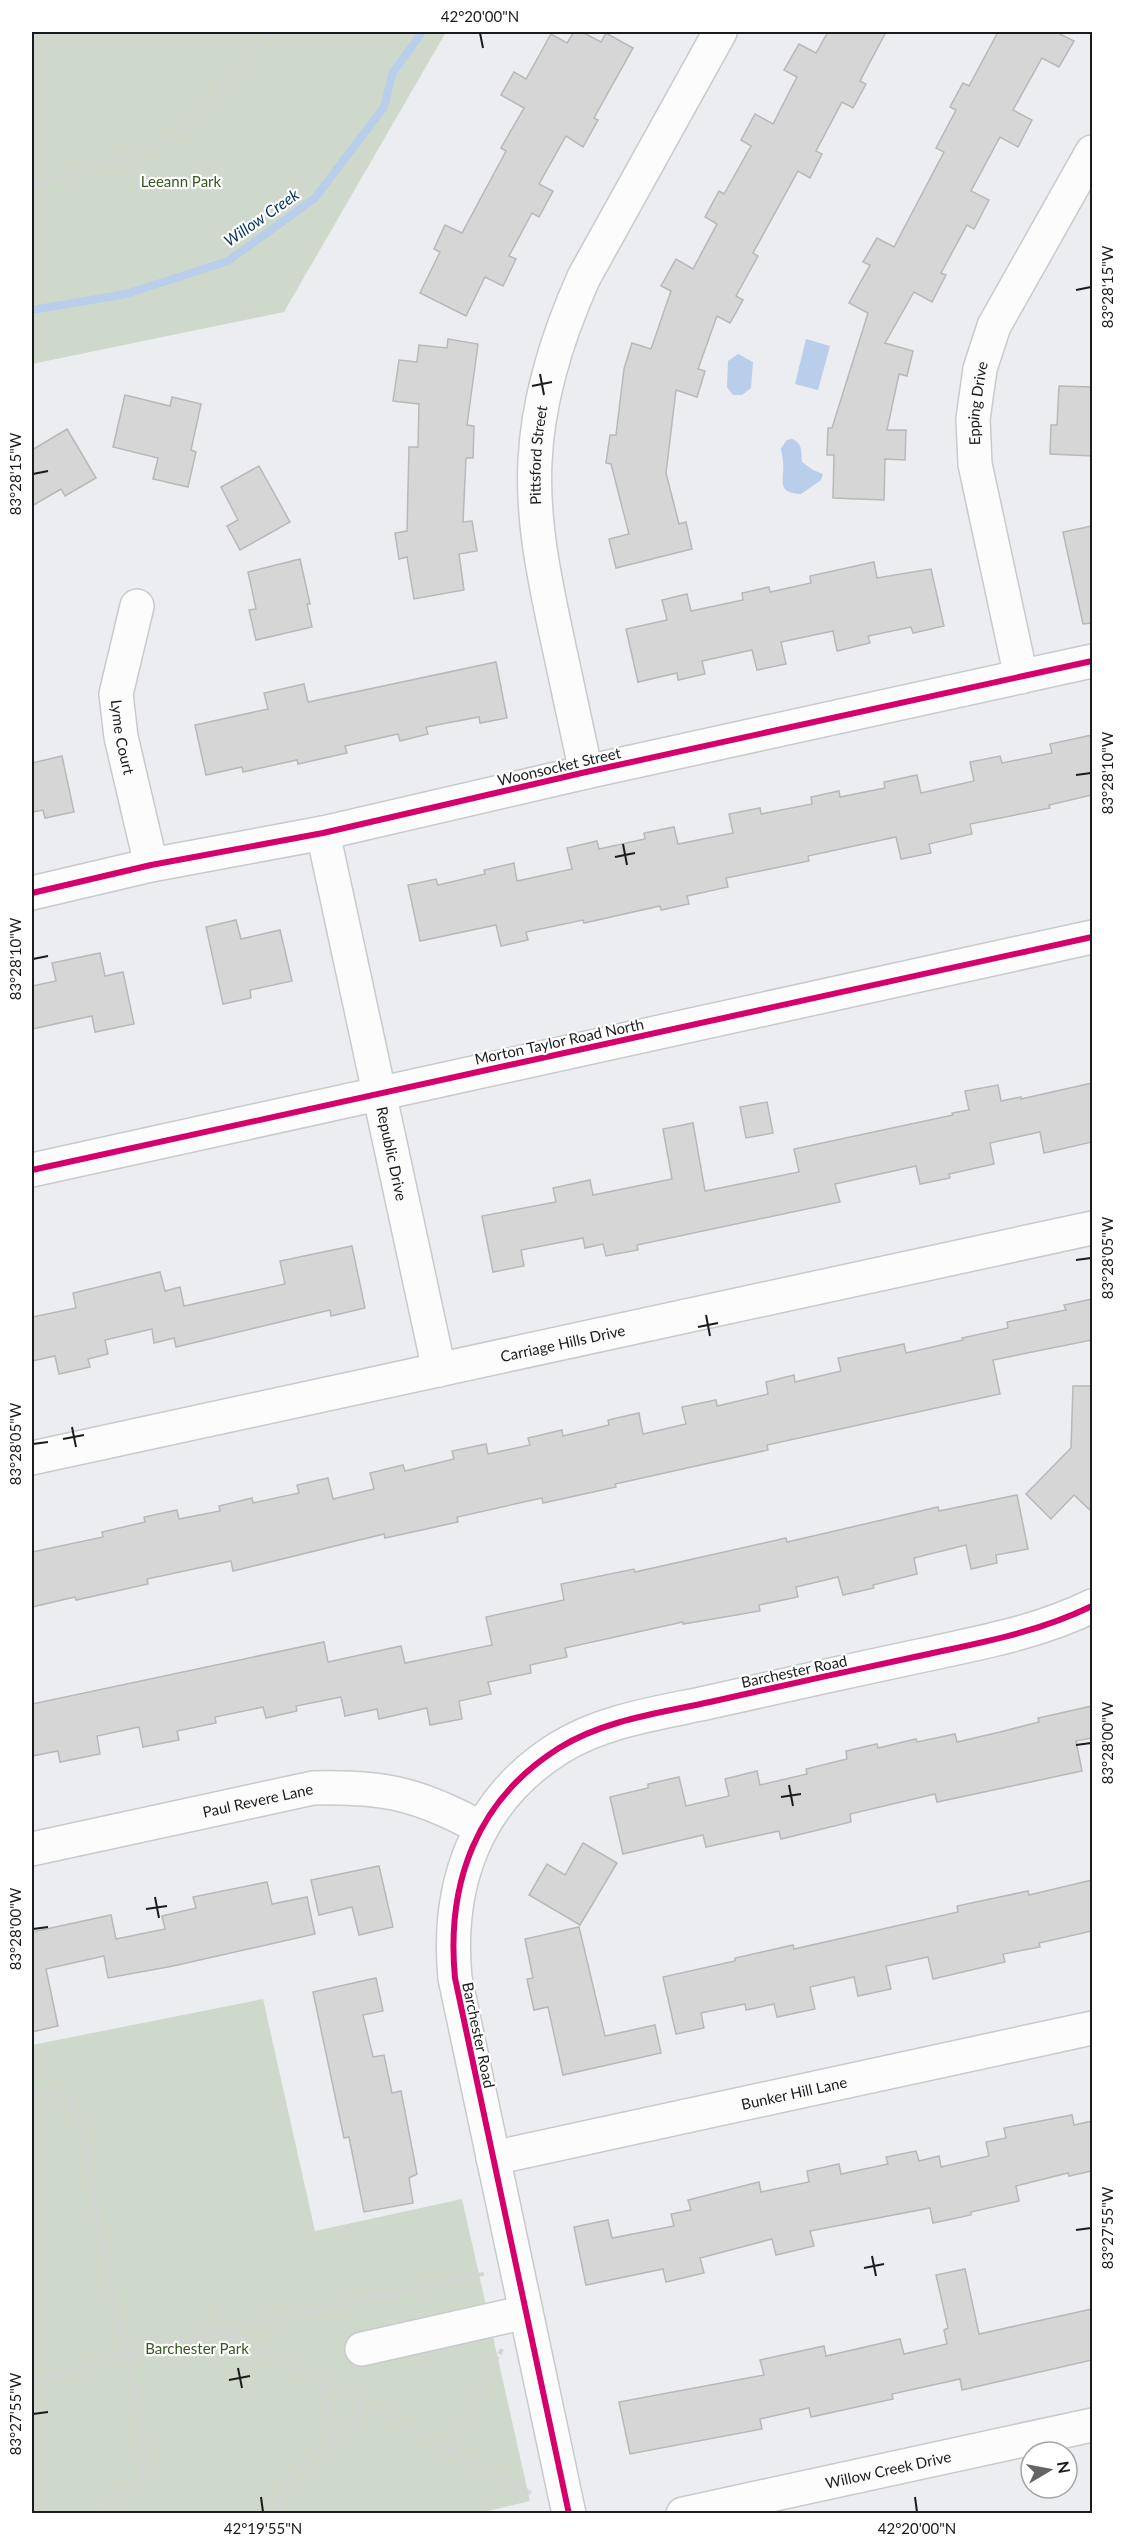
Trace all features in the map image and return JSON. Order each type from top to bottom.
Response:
[{"type":"street","name":"Pittsford Street","points":[[586,772],[540,556],[535,510],[535,461],[541,409],[552,360],[567,314],[584,277],[720,32]]},
{"type":"street","name":"Epping Drive","points":[[1021,677],[975,464],[974,409],[980,369],[994,326],[1092,152]]},
{"type":"street","name":"Lyme Court","points":[[137,606],[116,694],[121,737],[151,866]]},
{"type":"street","name":"Woonsocket Street","points":[[32,893],[151,866],[323,833],[586,772],[1092,661]]},
{"type":"street","name":"Republic Drive","points":[[323,833],[439,1370]]},
{"type":"street","name":"Morton Taylor Road North","points":[[32,1170],[1092,937]]},
{"type":"street","name":"Carriage Hills Drive","points":[[32,1458],[1092,1228]]},
{"type":"street","name":"Barchester Road","points":[[569,2514],[455,1978],[452,1949],[454,1913],[460,1880],[469,1850],[481,1828],[503,1796],[532,1768],[560,1748],[598,1729],[662,1712],[1023,1634],[1092,1606]]},
{"type":"street","name":"Paul Revere Lane","points":[[32,1849],[313,1788],[358,1787],[402,1794],[445,1808],[481,1828]]},
{"type":"street","name":"Bunker Hill Lane","points":[[493,2158],[1092,2028]]},
{"type":"street","points":[[362,2349],[526,2312]]},
{"type":"street","name":"Willow Creek Drive","points":[[683,2514],[1092,2424]]},
{"type":"path","points":[[32,186],[144,150],[181,130],[269,32]]},
{"type":"path","points":[[32,2093],[45,2092],[70,2098],[82,2125],[97,2220],[127,2355],[145,2453],[141,2481],[117,2496],[96,2514]]},
{"type":"path","points":[[32,2383],[127,2355],[224,2331],[488,2273]]},
{"type":"path","points":[[217,2304],[224,2331],[537,2495]]},
{"type":"path","points":[[450,2450],[504,2346]]},
{"type":"path","points":[[322,2383],[333,2440]]},
{"type":"path","points":[[275,2514],[286,2486],[309,2458],[333,2440],[344,2438],[362,2404]]},
{"type":"green space","name":"Leeann Park","points":[[32,32],[446,32],[284,312],[32,364]]},
{"type":"green space","name":"Barchester Park","points":[[263,1999],[315,2231],[462,2199],[530,2501],[475,2514],[32,2514],[32,2045]]},
{"type":"water","points":[[806,339],[830,346],[818,390],[795,384]]},
{"type":"water","points":[[738,354],[753,362],[751,388],[742,395],[733,395],[727,387],[728,361]]},
{"type":"water","points":[[792,439],[800,445],[802,462],[823,474],[821,480],[801,494],[788,491],[783,484],[781,448],[787,440]]},
{"type":"building","points":[[574,32],[582,32],[601,42],[606,33],[633,48],[594,118],[598,120],[583,147],[566,136],[539,184],[553,191],[539,217],[532,213],[509,256],[516,259],[503,286],[485,277],[466,316],[420,293],[440,252],[434,249],[445,225],[462,233],[506,151],[501,148],[524,108],[501,95],[514,72],[526,79],[551,34],[567,43]]},
{"type":"building","points":[[828,32],[886,32],[860,81],[866,84],[853,108],[842,102],[816,151],[822,154],[810,178],[798,171],[753,253],[758,256],[736,296],[743,300],[730,323],[717,316],[698,369],[705,371],[697,397],[676,390],[666,473],[679,524],[686,522],[692,549],[616,568],[609,539],[629,534],[611,464],[606,463],[610,435],[616,435],[624,369],[632,343],[651,349],[671,291],[661,286],[676,259],[693,269],[717,224],[705,217],[719,191],[724,194],[751,146],[741,140],[755,114],[773,124],[797,77],[784,70],[799,44],[816,53]]},
{"type":"building","points":[[998,32],[1056,32],[1074,41],[1059,67],[1042,58],[1013,110],[1032,120],[1018,147],[1000,137],[971,191],[989,200],[974,229],[967,225],[941,273],[946,275],[932,302],[914,292],[885,343],[913,351],[907,376],[899,374],[887,430],[906,430],[905,460],[885,459],[884,500],[833,498],[834,455],[827,455],[828,428],[832,428],[868,313],[849,303],[870,265],[863,262],[877,238],[894,247],[944,152],[936,148],[956,110],[950,107],[963,83],[969,86]]},
{"type":"building","points":[[448,339],[478,344],[467,425],[474,426],[473,458],[466,458],[463,522],[472,521],[477,551],[459,554],[464,590],[414,599],[407,557],[399,559],[395,533],[407,531],[409,447],[418,447],[419,404],[393,401],[399,360],[417,362],[419,345],[447,348]]},
{"type":"building","points":[[1059,386],[1092,387],[1092,456],[1050,454],[1051,425],[1057,425]]},
{"type":"building","points":[[125,395],[170,406],[172,397],[201,404],[191,450],[196,452],[188,487],[153,479],[158,458],[113,447]]},
{"type":"building","points":[[67,429],[96,478],[65,496],[61,489],[32,506],[32,450]]},
{"type":"building","points":[[259,466],[290,522],[240,550],[227,526],[238,520],[221,487]]},
{"type":"building","points":[[1092,526],[1092,623],[1083,624],[1063,532]]},
{"type":"building","points":[[300,559],[310,604],[307,604],[312,627],[256,640],[249,610],[256,609],[248,572]]},
{"type":"building","points":[[874,562],[877,578],[931,569],[944,626],[913,633],[911,627],[868,636],[870,643],[837,651],[833,631],[781,642],[786,664],[757,670],[752,650],[702,661],[705,674],[678,680],[677,673],[638,682],[626,629],[667,620],[662,600],[687,594],[691,611],[743,600],[742,593],[769,587],[770,592],[811,583],[810,576]]},
{"type":"building","points":[[496,662],[507,718],[480,723],[479,717],[426,727],[428,734],[400,741],[398,734],[345,746],[347,753],[298,764],[297,760],[243,772],[242,767],[206,775],[195,725],[268,709],[264,693],[304,684],[308,702]]},
{"type":"building","points":[[1092,735],[1092,795],[1049,805],[1050,808],[970,824],[972,834],[929,844],[931,853],[901,859],[896,837],[808,856],[809,861],[726,878],[728,887],[687,896],[689,904],[661,910],[660,906],[584,923],[583,920],[526,932],[528,940],[501,946],[496,925],[420,941],[408,885],[436,879],[438,885],[485,874],[484,870],[514,863],[517,881],[572,869],[567,848],[597,841],[599,849],[645,839],[644,833],[674,827],[678,844],[733,833],[729,814],[760,808],[761,814],[812,804],[811,797],[839,791],[840,797],[885,788],[884,782],[917,775],[921,793],[974,781],[970,762],[1000,756],[1002,763],[1052,753],[1050,744]]},
{"type":"building","points":[[62,756],[74,812],[45,818],[43,810],[32,812],[32,763]]},
{"type":"building","points":[[236,920],[241,939],[280,930],[292,981],[250,990],[251,998],[223,1004],[206,927]]},
{"type":"building","points":[[100,953],[105,976],[123,972],[134,1024],[95,1032],[92,1016],[32,1029],[32,986],[56,981],[52,963]]},
{"type":"building","points":[[1092,1083],[1092,1142],[1044,1153],[1040,1132],[990,1143],[994,1164],[949,1174],[950,1178],[920,1184],[916,1166],[835,1184],[840,1202],[637,1245],[638,1250],[606,1256],[603,1244],[585,1248],[583,1238],[521,1250],[524,1266],[493,1272],[482,1216],[556,1202],[553,1188],[590,1180],[593,1195],[672,1179],[663,1129],[693,1123],[705,1191],[799,1172],[794,1149],[969,1110],[965,1091],[998,1085],[1001,1101],[1021,1097],[1021,1099]]},
{"type":"building","points":[[767,1102],[773,1133],[746,1138],[740,1107]]},
{"type":"building","points":[[352,1246],[365,1308],[331,1316],[330,1310],[176,1347],[174,1338],[154,1343],[152,1329],[105,1340],[108,1354],[88,1359],[90,1367],[59,1374],[55,1356],[32,1361],[32,1317],[76,1308],[73,1293],[160,1272],[165,1291],[180,1287],[184,1306],[285,1284],[280,1261]]},
{"type":"building","points":[[1092,1299],[1092,1340],[993,1360],[1000,1394],[767,1445],[768,1450],[615,1484],[616,1487],[543,1503],[542,1498],[457,1517],[458,1522],[385,1538],[384,1534],[233,1571],[231,1561],[147,1579],[148,1584],[32,1607],[32,1552],[103,1537],[102,1532],[145,1522],[144,1517],[177,1510],[179,1519],[220,1511],[219,1506],[252,1498],[253,1503],[299,1493],[297,1485],[328,1478],[333,1499],[374,1489],[370,1473],[403,1465],[405,1471],[454,1459],[452,1451],[486,1444],[488,1454],[530,1445],[528,1438],[562,1430],[563,1436],[609,1425],[608,1420],[639,1413],[643,1434],[686,1424],[682,1407],[716,1400],[717,1406],[768,1394],[766,1382],[794,1375],[795,1382],[841,1371],[838,1358],[904,1344],[906,1353],[963,1340],[962,1338],[1008,1328],[1007,1322],[1066,1310],[1064,1305]]},
{"type":"building","points":[[1073,1386],[1092,1386],[1092,1512],[1074,1495],[1051,1519],[1026,1494],[1071,1448]]},
{"type":"building","points":[[1017,1495],[1028,1549],[996,1555],[997,1563],[971,1569],[966,1545],[914,1558],[917,1574],[873,1585],[874,1588],[843,1595],[838,1577],[796,1587],[798,1597],[759,1605],[760,1611],[683,1624],[683,1622],[565,1648],[567,1657],[530,1665],[531,1673],[488,1682],[491,1694],[459,1701],[462,1719],[430,1725],[427,1708],[379,1719],[377,1709],[345,1716],[341,1697],[296,1706],[297,1711],[266,1718],[263,1707],[215,1717],[216,1723],[177,1731],[179,1740],[143,1747],[139,1727],[97,1736],[100,1754],[60,1762],[58,1751],[32,1756],[32,1704],[324,1642],[328,1662],[401,1646],[405,1663],[492,1645],[486,1617],[564,1600],[561,1584],[634,1569],[635,1572],[786,1538],[787,1542],[938,1507],[939,1511]]},
{"type":"building","points":[[1092,1706],[1092,1738],[1076,1741],[1082,1771],[937,1802],[935,1794],[850,1814],[851,1822],[781,1839],[779,1831],[706,1847],[703,1835],[623,1854],[610,1797],[648,1788],[648,1784],[679,1777],[686,1806],[729,1796],[725,1779],[757,1771],[760,1785],[807,1774],[806,1769],[847,1759],[846,1751],[877,1744],[878,1748],[916,1739],[917,1742],[955,1734],[957,1742],[1039,1722],[1038,1718]]},
{"type":"building","points":[[583,1843],[617,1863],[580,1925],[529,1895],[547,1864],[565,1875]]},
{"type":"building","points":[[379,1866],[393,1927],[359,1935],[352,1907],[319,1915],[311,1880]]},
{"type":"building","points":[[1092,1880],[1092,1931],[1039,1943],[1040,1947],[1003,1954],[1005,1962],[933,1979],[928,1957],[886,1966],[891,1989],[858,1996],[854,1977],[810,1987],[815,2009],[777,2017],[774,2004],[746,2010],[745,2004],[701,2013],[704,2028],[676,2034],[663,1977],[793,1945],[794,1949],[958,1912],[957,1906],[1028,1891],[1029,1895]]},
{"type":"building","points":[[267,1882],[272,1904],[307,1897],[315,1934],[108,1978],[104,1956],[46,1969],[58,2026],[32,2032],[32,1932],[111,1915],[116,1939],[165,1929],[162,1916],[196,1908],[193,1897]]},
{"type":"building","points":[[579,1927],[605,2036],[655,2025],[661,2053],[563,2075],[548,2007],[534,2010],[527,1979],[533,1978],[525,1939]]},
{"type":"building","points":[[376,1978],[383,2011],[363,2015],[373,2057],[384,2055],[392,2093],[401,2091],[417,2174],[409,2178],[413,2203],[364,2212],[349,2137],[344,2138],[313,1992]]},
{"type":"building","points":[[1072,2115],[1074,2125],[1092,2121],[1092,2171],[1069,2176],[1068,2173],[1016,2186],[1019,2201],[933,2223],[930,2208],[810,2231],[814,2246],[776,2255],[772,2239],[700,2258],[704,2273],[666,2282],[663,2269],[586,2285],[574,2227],[608,2220],[612,2238],[674,2226],[671,2214],[691,2210],[688,2200],[759,2182],[761,2192],[809,2182],[807,2171],[839,2164],[841,2174],[888,2164],[886,2157],[916,2151],[919,2161],[939,2156],[941,2167],[989,2156],[986,2142],[1006,2138],[1004,2128]]},
{"type":"building","points":[[965,2269],[979,2334],[1092,2309],[1092,2360],[962,2390],[960,2379],[892,2394],[893,2399],[811,2417],[809,2408],[760,2419],[762,2429],[630,2454],[619,2402],[764,2375],[760,2360],[824,2346],[826,2356],[900,2339],[904,2354],[947,2344],[944,2330],[948,2328],[936,2275]]},
{"type":"waterway","name":"Willow Creek","points":[[32,310],[126,294],[228,261],[315,198],[384,107],[392,74],[422,32]]},
{"type":"cycle path","points":[[32,893],[151,865],[323,833],[586,772],[1092,661]]},
{"type":"cycle path","points":[[32,1170],[1092,937]]},
{"type":"cycle path","points":[[569,2514],[455,1978],[453,1943],[462,1878],[472,1847],[487,1819],[506,1793],[530,1769],[576,1738],[613,1724],[1007,1636],[1050,1623],[1092,1606]]}]
